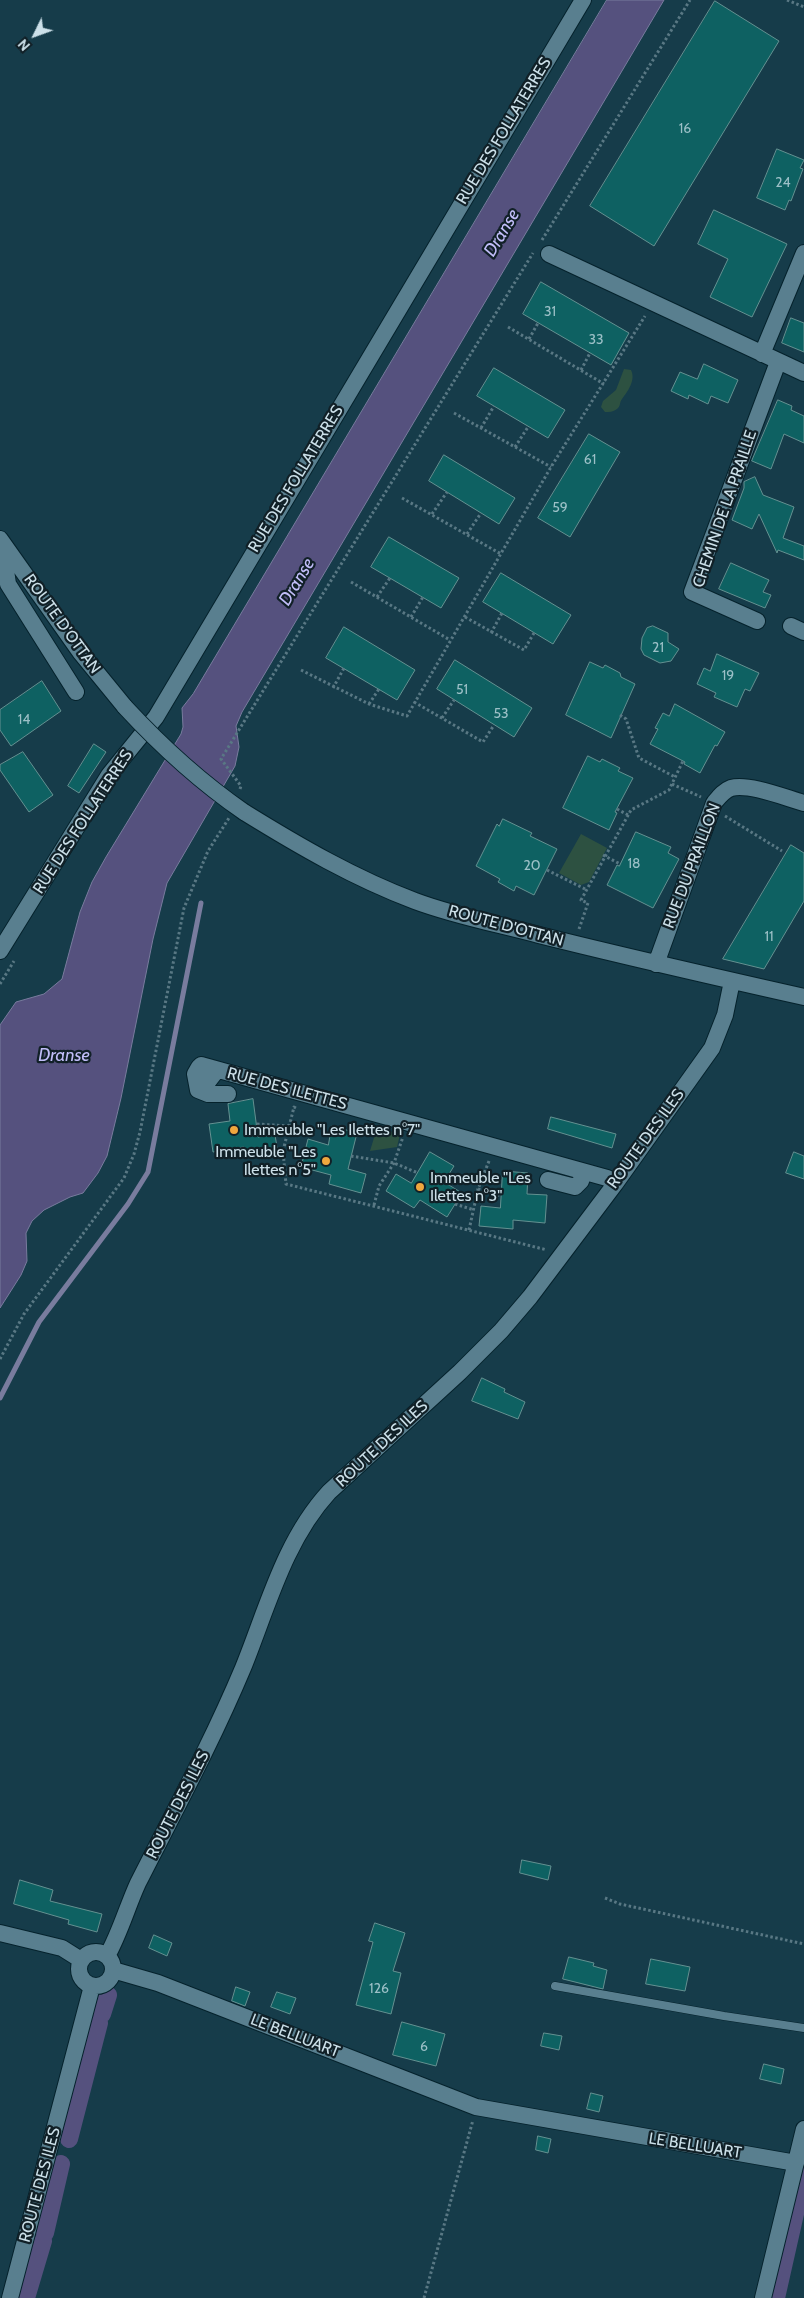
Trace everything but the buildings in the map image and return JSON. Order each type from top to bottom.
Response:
[{"type":"street","name":"RUE DES FOLLATERRES","points":[[0,951],[109,775],[156,717],[583,0]]},
{"type":"street","points":[[762,354],[804,253]]},
{"type":"street","points":[[549,254],[804,374]]},
{"type":"street","name":"CHEMIN DE LA PRAILLE","points":[[757,621],[692,592],[778,362]]},
{"type":"street","name":"ROUTE D'OTTAN","points":[[1,540],[80,652],[125,707],[166,751],[235,805],[340,868],[416,901],[656,964],[804,997]]},
{"type":"street","points":[[1,540],[8,584],[76,692]]},
{"type":"street","name":"RUE DU PRAILLON","points":[[656,964],[713,806],[724,791],[739,787],[804,803]]},
{"type":"street","name":"ROUTE DES ILES","points":[[10,2298],[92,1986],[99,1986],[107,1982],[110,1963],[132,1895],[205,1753],[242,1669],[284,1564],[309,1518],[329,1492],[460,1372],[505,1326],[544,1278],[615,1184],[712,1048],[725,1015],[732,982]]},
{"type":"street","name":"RUE DES ILETTES","points":[[228,1094],[208,1094],[198,1090],[195,1074],[200,1066],[207,1083],[217,1070],[606,1178],[615,1184]]},
{"type":"street","points":[[548,1180],[575,1187],[581,1181],[584,1172]]},
{"type":"street","points":[[0,1933],[62,1948],[81,1960]]},
{"type":"street","points":[[92,1986],[86,1983],[79,1973],[81,1960],[93,1952],[100,1953],[110,1963]]},
{"type":"street","name":"LE BELLUART","points":[[110,1963],[476,2107],[597,2130],[796,2163]]},
{"type":"street","points":[[763,2298],[804,2129]]},
{"type":"lane","points":[[555,1986],[804,2028]]},
{"type":"path","points":[[0,1359],[16,1324],[109,1200],[129,1166],[140,1132],[184,908],[208,851],[235,805],[241,786],[222,759],[690,0]]},
{"type":"path","points":[[787,0],[804,8]]},
{"type":"path","points":[[301,670],[333,688],[369,704],[407,716],[551,467],[653,303]]},
{"type":"path","points":[[529,339],[538,323]]},
{"type":"path","points":[[508,327],[604,384]]},
{"type":"path","points":[[581,370],[590,353]]},
{"type":"path","points":[[481,428],[494,406]]},
{"type":"path","points":[[454,413],[551,467]]},
{"type":"path","points":[[515,447],[528,426]]},
{"type":"path","points":[[432,514],[446,492]]},
{"type":"path","points":[[402,498],[500,554]]},
{"type":"path","points":[[467,534],[481,513]]},
{"type":"path","points":[[377,597],[390,578]]},
{"type":"path","points":[[351,582],[450,640]]},
{"type":"path","points":[[411,617],[423,597]]},
{"type":"path","points":[[491,633],[502,613]]},
{"type":"path","points":[[465,617],[524,650],[534,633]]},
{"type":"path","points":[[333,688],[344,668]]},
{"type":"path","points":[[369,704],[379,689]]},
{"type":"path","points":[[442,718],[454,700]]},
{"type":"path","points":[[414,702],[483,742],[494,725]]},
{"type":"path","points":[[620,715],[626,719],[639,758],[675,777]]},
{"type":"path","points":[[576,944],[588,903],[581,900],[628,815],[631,810],[669,790],[683,762]]},
{"type":"path","points":[[672,784],[713,806],[782,851]]},
{"type":"path","points":[[617,809],[628,815]]},
{"type":"path","points":[[605,856],[620,864]]},
{"type":"path","points":[[547,870],[587,890]]},
{"type":"path","points":[[584,884],[587,890]]},
{"type":"path","points":[[303,1108],[294,1108],[283,1151],[286,1184],[555,1252]]},
{"type":"path","points":[[257,1124],[289,1126],[304,1136]]},
{"type":"path","points":[[374,1205],[379,1186],[394,1163],[403,1138],[395,1134]]},
{"type":"path","points":[[351,1156],[394,1163],[418,1173]]},
{"type":"path","points":[[469,1230],[478,1189],[489,1161],[483,1156]]},
{"type":"path","points":[[478,1189],[501,1196]]},
{"type":"path","points":[[455,1204],[474,1210]]},
{"type":"path","points":[[605,1898],[620,1904],[804,1944]]},
{"type":"path","points":[[424,2298],[476,2107]]},
{"type":"green space","points":[[624,369],[631,370],[633,378],[631,385],[621,400],[620,406],[616,410],[605,412],[601,407],[603,401],[616,390]]},
{"type":"green space","points":[[581,834],[607,848],[589,882],[581,885],[559,873]]},
{"type":"green space","points":[[377,1128],[400,1134],[397,1147],[370,1151]]},
{"type":"water","name":"Dranse","points":[[607,0],[664,0],[242,712],[236,726],[239,747],[235,766],[167,883],[153,939],[121,1098],[107,1156],[98,1173],[83,1193],[70,1197],[44,1210],[32,1221],[26,1233],[27,1261],[21,1275],[0,1308],[0,1025],[16,1002],[44,994],[62,979],[80,912],[92,882],[181,734],[183,727],[182,708],[193,694]]},
{"type":"waterway","points":[[0,1398],[39,1322],[128,1204],[148,1172],[201,903]]},
{"type":"waterway","points":[[102,2014],[108,1995]]},
{"type":"waterway","points":[[69,2139],[99,2023]]},
{"type":"waterway","points":[[45,2233],[61,2164]]},
{"type":"waterway","points":[[776,2298],[804,2174]]},
{"type":"waterway","points":[[26,2298],[43,2241]]},
{"type":"place","name":"Immeuble \"Les Ilettes n°7\"","points":[[234,1130]]},
{"type":"place","name":"Immeuble \"Les Ilettes n°5\"","points":[[326,1161]]},
{"type":"place","name":"Immeuble \"Les Ilettes n°3\"","points":[[420,1187]]}]
